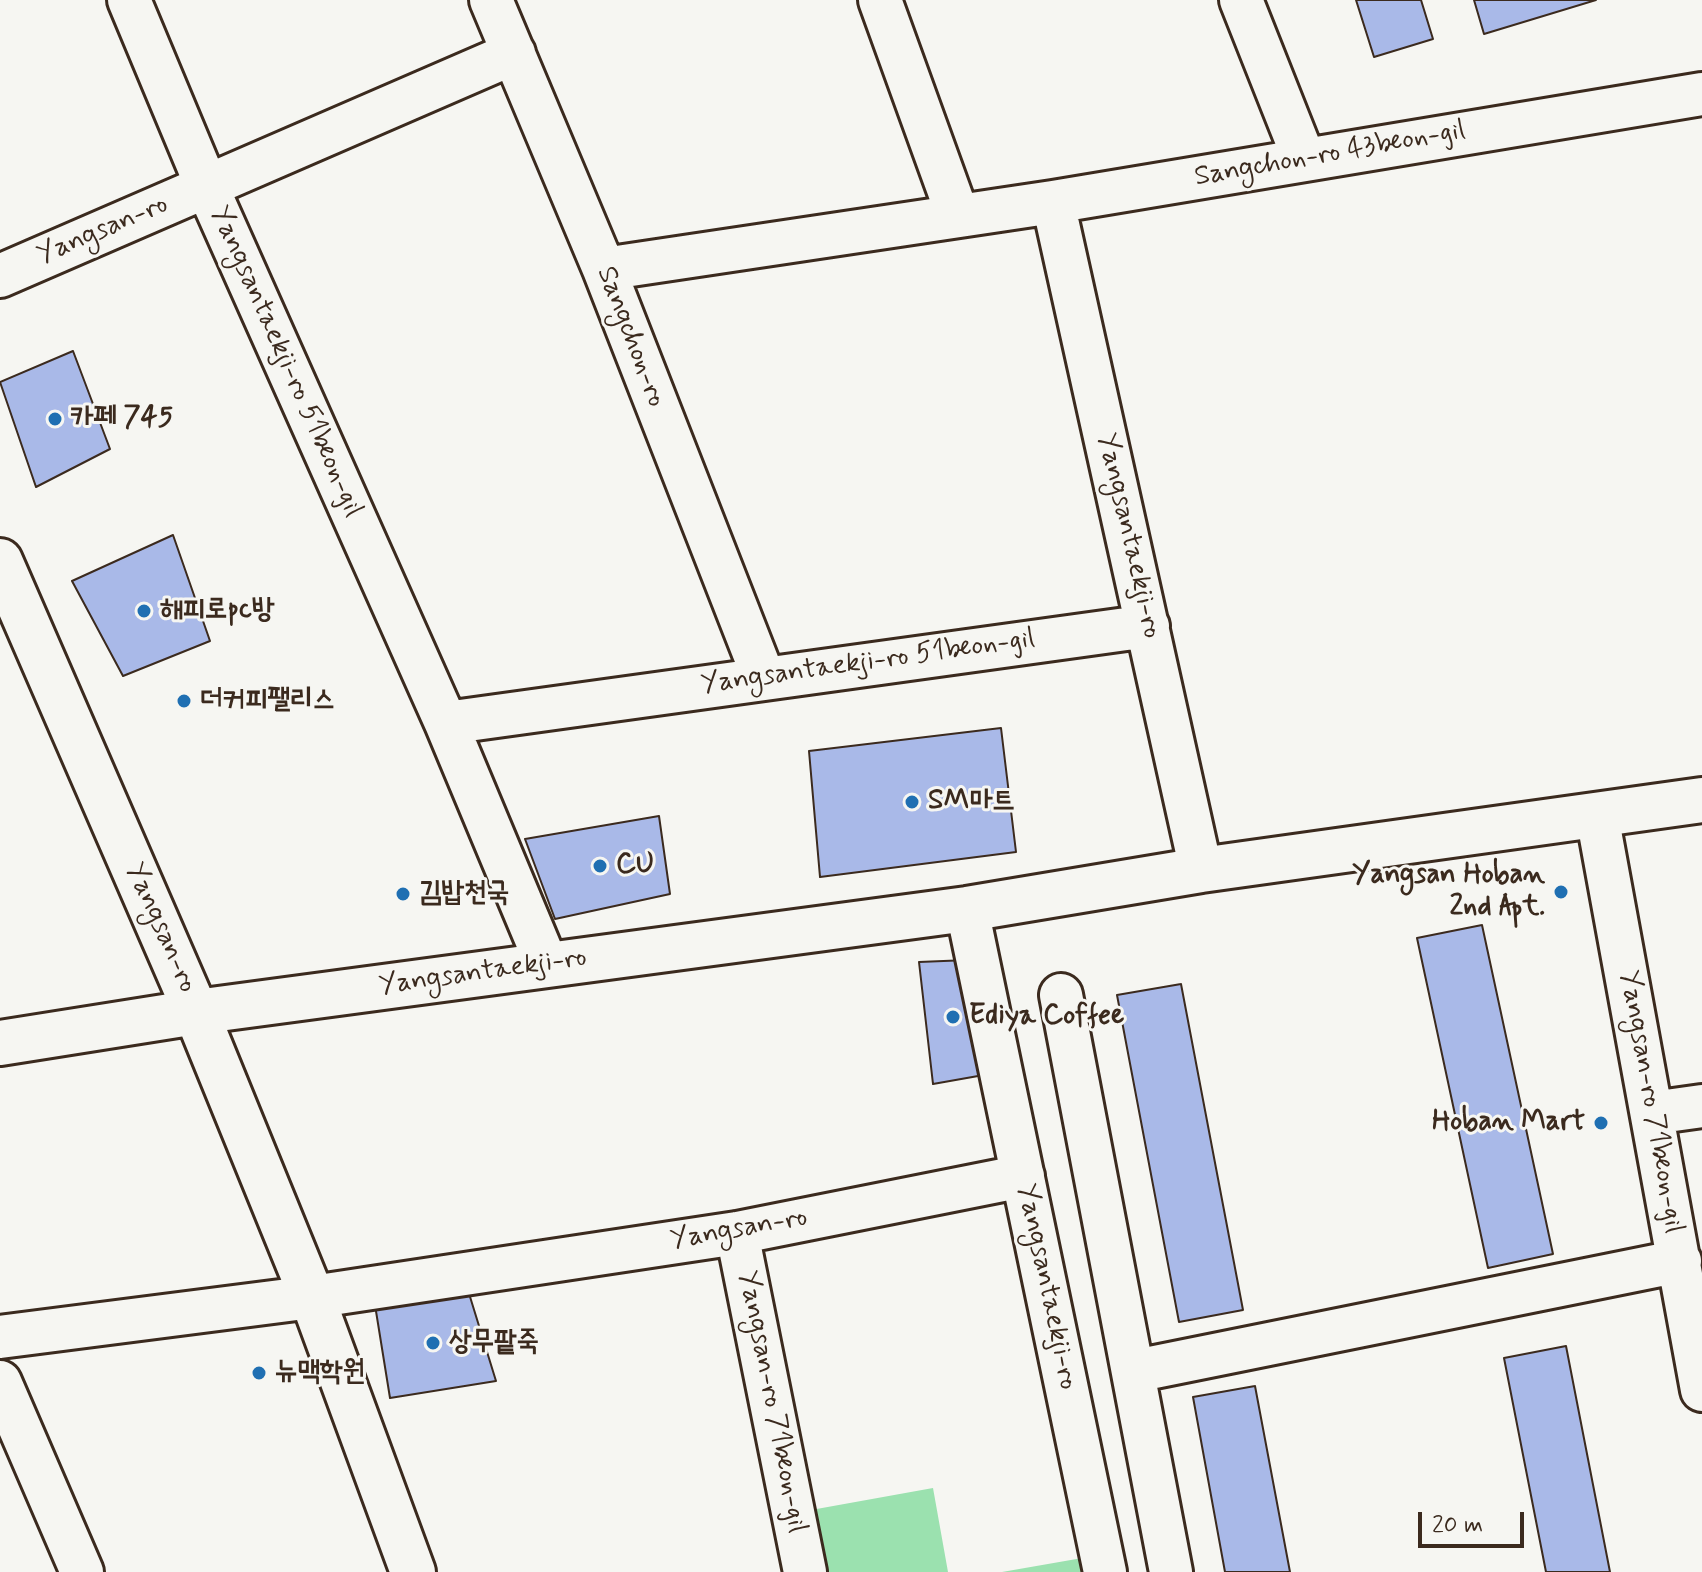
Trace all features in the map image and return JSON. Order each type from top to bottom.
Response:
[{"type":"street","name":"Yangsantaekji-ro 51beon-gil","points":[[129,0],[207,187],[446,723],[547,965]]},
{"type":"street","name":"Sangchon-ro","points":[[491,0],[604,269],[763,676]]},
{"type":"street","points":[[880,0],[958,216]]},
{"type":"street","points":[[1241,0],[1304,159]]},
{"type":"street","name":"Yangsan-ro","points":[[0,276],[514,53]]},
{"type":"street","name":"Sangchon-ro 43beon-gil","points":[[604,269],[1053,202],[1702,94]]},
{"type":"street","name":"Yangsantaekji-ro","points":[[1053,202],[1201,870]]},
{"type":"street","name":"Yangsan-ro","points":[[0,561],[196,1012],[312,1297],[413,1572]]},
{"type":"street","name":"Yangsantaekji-ro 51beon-gil","points":[[446,723],[763,676],[1148,626]]},
{"type":"street","name":"Yangsantaekji-ro","points":[[0,1043],[196,1012],[967,909],[1201,870],[1702,800]]},
{"type":"street","name":"Yangsan-ro 71beon-gil","points":[[1597,815],[1702,1390]]},
{"type":"street","name":"Yangsantaekji-ro","points":[[967,909],[1105,1572]]},
{"type":"street","points":[[1061,995],[1171,1572]]},
{"type":"street","points":[[1652,1113],[1702,1106]]},
{"type":"street","name":"Yangsan-ro","points":[[312,1297],[737,1233],[1023,1176]]},
{"type":"street","name":"Yangsan-ro 71beon-gil","points":[[737,1233],[805,1572]]},
{"type":"street","points":[[1135,1371],[1680,1261]]},
{"type":"street","points":[[0,1337],[312,1297]]},
{"type":"street","points":[[0,1382],[82,1572]]},
{"type":"green space","points":[[933,1488],[948,1572],[823,1572],[811,1510]]},
{"type":"green space","points":[[1088,1557],[1091,1572],[1002,1572]]},
{"type":"building","points":[[1356,0],[1421,0],[1433,39],[1374,57]]},
{"type":"building","points":[[1474,0],[1596,0],[1484,34]]},
{"type":"building","name":"카페 745","points":[[73,351],[110,449],[36,487],[0,382]]},
{"type":"building","name":"해피로pc방","points":[[173,535],[210,641],[123,676],[72,581]]},
{"type":"building","name":"SM마트","points":[[1001,728],[1016,852],[820,877],[809,751]]},
{"type":"building","name":"CU","points":[[659,816],[670,894],[555,919],[525,839]]},
{"type":"building","points":[[1482,925],[1553,1254],[1488,1268],[1417,938]]},
{"type":"building","name":"Ediya Coffee","points":[[968,960],[995,1073],[933,1084],[919,962]]},
{"type":"building","points":[[1181,984],[1243,1310],[1179,1322],[1117,995]]},
{"type":"building","name":"상무팥죽","points":[[463,1274],[496,1381],[390,1398],[375,1305]]},
{"type":"building","points":[[1566,1346],[1610,1572],[1546,1572],[1504,1358]]},
{"type":"building","points":[[1255,1386],[1290,1572],[1225,1572],[1193,1397]]},
{"type":"place","name":"카페 745","points":[[55,419]]},
{"type":"place","name":"해피로pc방","points":[[144,611]]},
{"type":"place","name":"더커피팰리스","points":[[184,701]]},
{"type":"place","name":"SM마트","points":[[912,802]]},
{"type":"place","name":"CU","points":[[600,866]]},
{"type":"place","name":"Yangsan Hoban 2nd Apt.","points":[[1561,892]]},
{"type":"place","name":"김밥천국","points":[[403,894]]},
{"type":"place","name":"Ediya Coffee","points":[[953,1017]]},
{"type":"place","name":"Hoban Mart","points":[[1601,1123]]},
{"type":"place","name":"상무팥죽","points":[[433,1343]]},
{"type":"place","name":"뉴맥학원","points":[[259,1373]]}]
